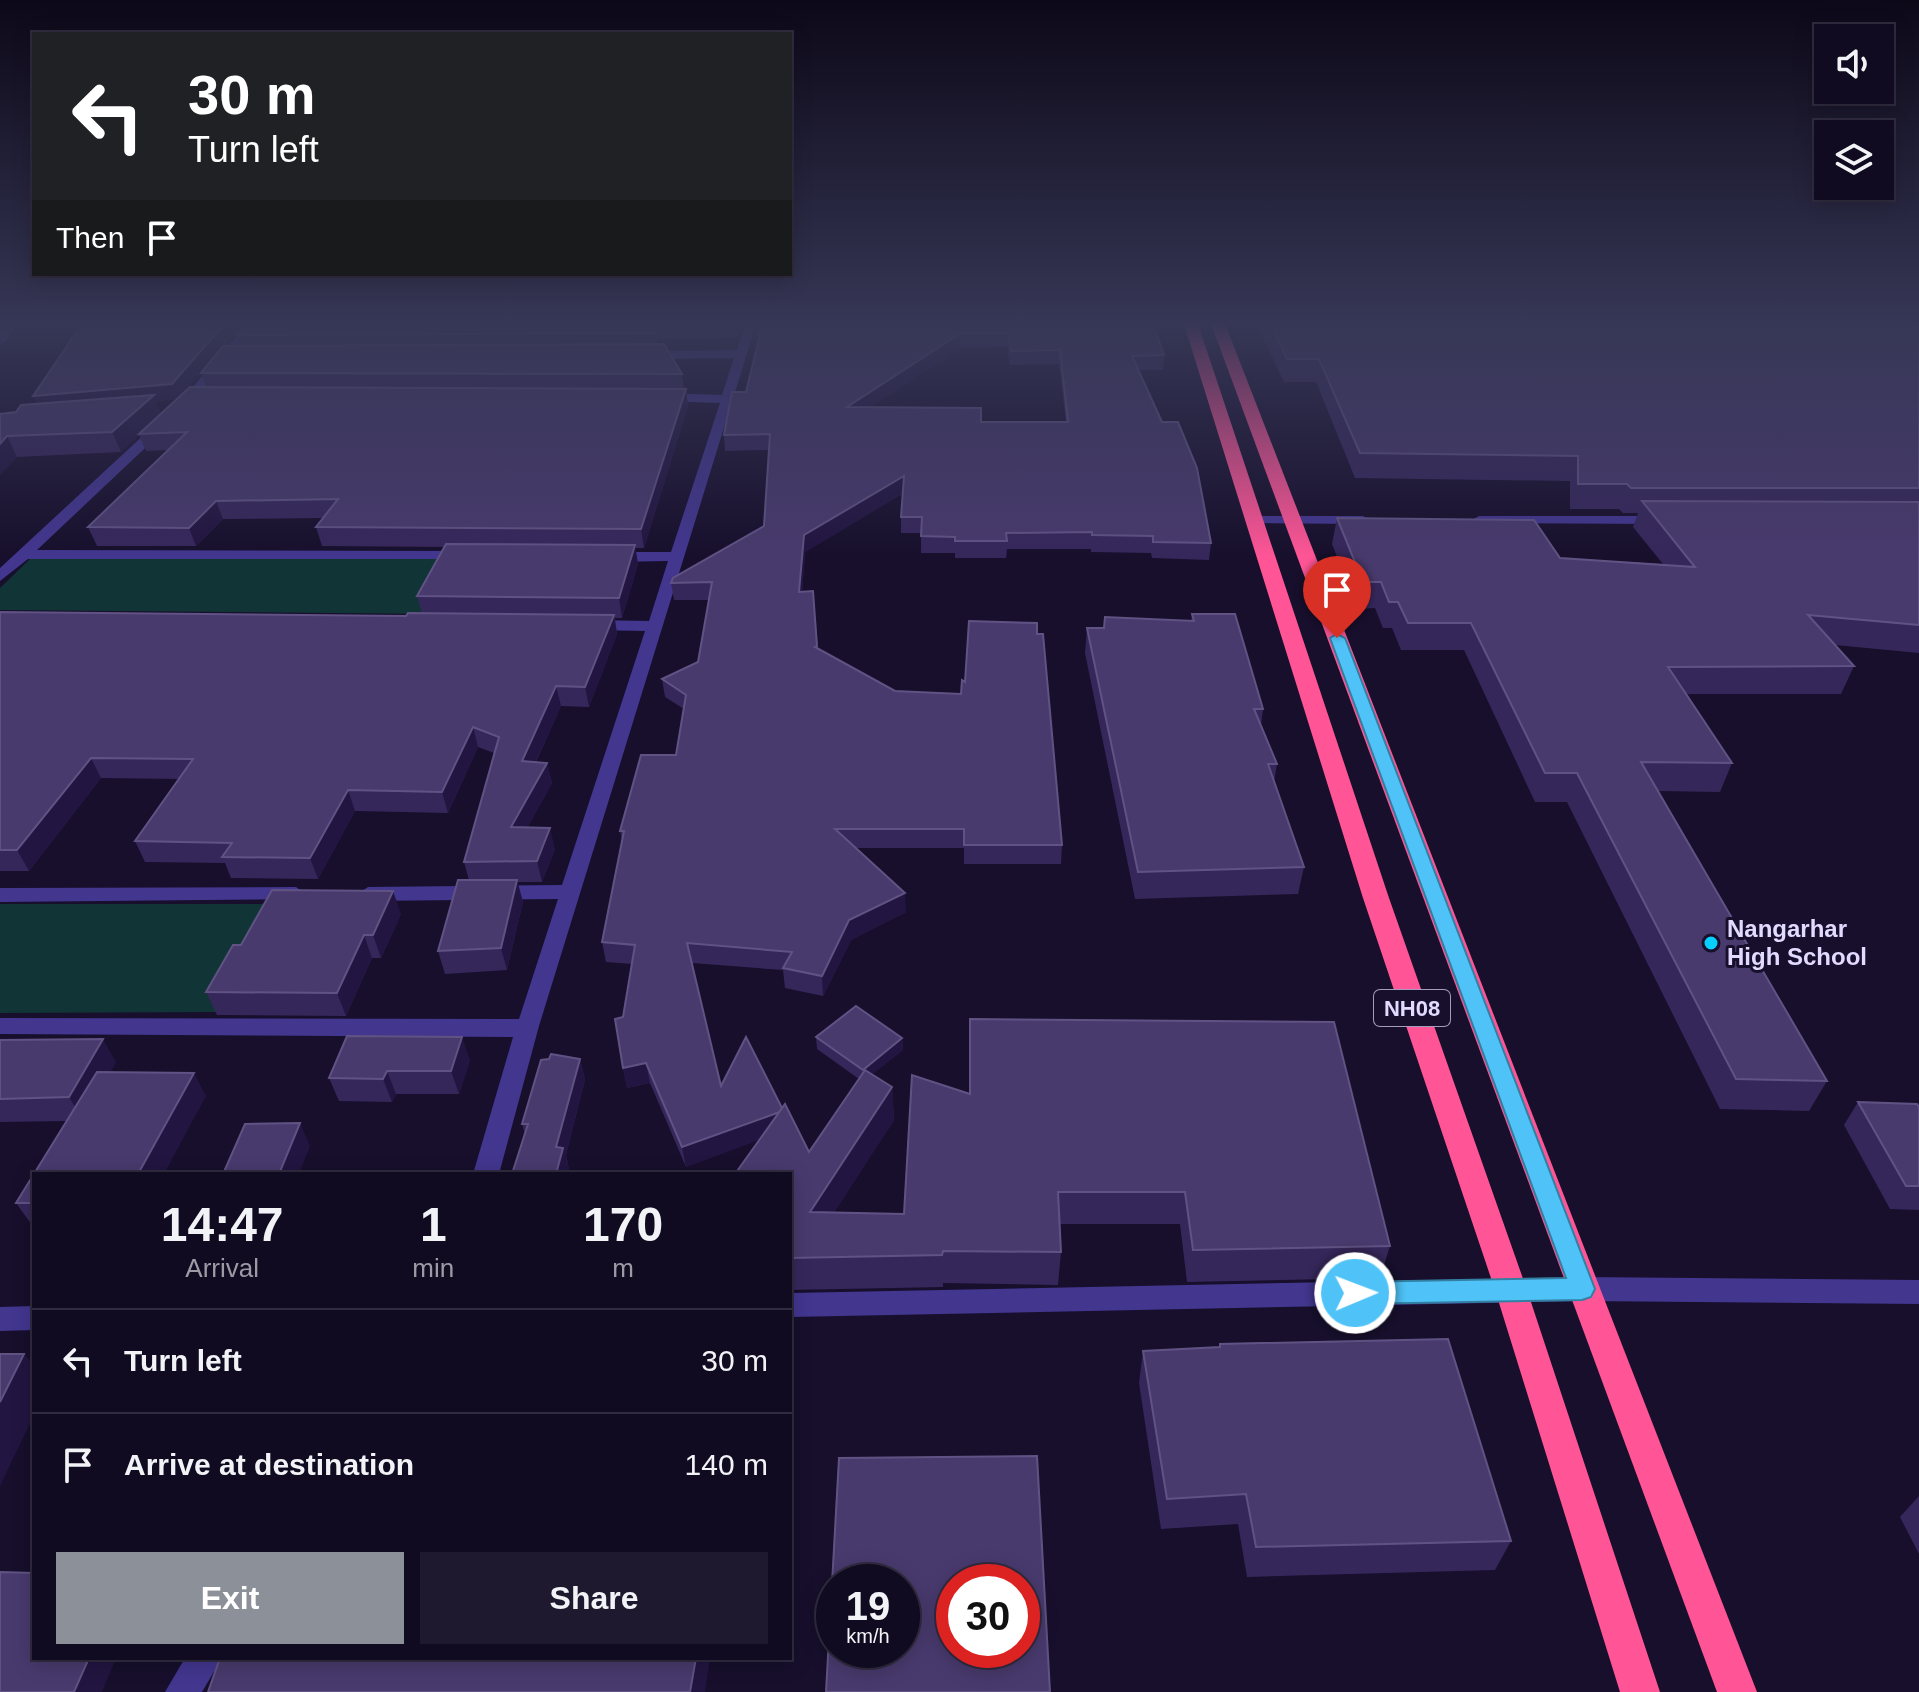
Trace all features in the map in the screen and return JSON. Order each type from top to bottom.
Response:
[{"type":"highway","name":"NH08","points":[[1215,400],[1415,1017],[1511,1290],[1640,1692]]},
{"type":"highway","name":"NH08","points":[[1247,400],[1737,1692]]},
{"type":"street","points":[[151,409],[195,400]]},
{"type":"street","points":[[487,1172],[528,1026],[727,400]]},
{"type":"street","points":[[0,576],[186,402]]},
{"type":"street","points":[[1254,520],[1376,520]]},
{"type":"street","points":[[1456,520],[1679,520]]},
{"type":"street","points":[[26,554],[486,556]]},
{"type":"street","points":[[597,557],[676,556]]},
{"type":"street","points":[[580,625],[656,626]]},
{"type":"street","points":[[344,894],[572,892]]},
{"type":"street","points":[[0,895],[313,894]]},
{"type":"street","points":[[0,1026],[508,1029],[528,1026]]},
{"type":"street","points":[[792,1305],[1582,1289],[1919,1292]]},
{"type":"street","points":[[0,1319],[32,1318]]},
{"type":"street","points":[[182,1692],[204,1660]]},
{"type":"green space","points":[[32,557],[466,558],[438,614],[0,610],[0,588]]},
{"type":"green space","points":[[0,904],[279,904],[225,1012],[0,1013]]},
{"type":"building","points":[[148,400],[112,432],[7,436],[0,444],[0,414],[16,412],[21,405]]},
{"type":"building","points":[[176,400],[682,400],[641,529],[316,527],[338,499],[216,501],[189,528],[88,527],[187,432],[139,434]]},
{"type":"building","points":[[731,400],[858,400],[847,407],[981,408],[981,422],[1068,422],[1066,400],[1152,400],[1162,422],[1178,422],[1197,468],[1211,543],[1153,542],[1153,536],[1092,535],[1092,532],[1006,533],[1007,541],[955,541],[955,537],[921,536],[922,517],[901,517],[904,476],[804,535],[799,592],[813,591],[815,647],[895,691],[961,694],[962,680],[965,682],[969,621],[1037,623],[1037,634],[1043,634],[1062,845],[964,845],[964,829],[835,829],[905,893],[849,920],[822,976],[783,968],[792,952],[687,943],[721,1086],[746,1037],[782,1108],[780,1112],[682,1147],[646,1063],[623,1068],[615,1019],[623,1017],[635,945],[602,942],[624,831],[620,831],[641,755],[676,755],[686,695],[662,679],[698,662],[712,582],[671,583],[673,578],[764,526],[770,434],[724,435]]},
{"type":"building","points":[[1337,400],[1919,400],[1919,488],[1631,488],[1627,484],[1578,484],[1578,456],[1360,453]]},
{"type":"building","points":[[1642,501],[1919,502],[1919,625],[1808,615],[1854,666],[1668,667],[1732,763],[1641,762],[1827,1081],[1736,1079],[1577,773],[1545,773],[1471,623],[1408,623],[1398,602],[1389,602],[1381,582],[1363,582],[1337,518],[1534,520],[1560,558],[1695,567]]},
{"type":"building","points":[[446,544],[635,545],[619,598],[417,596]]},
{"type":"building","points":[[0,612],[614,615],[585,687],[556,686],[522,761],[547,763],[511,827],[550,828],[537,861],[464,862],[499,737],[473,727],[442,792],[348,790],[310,858],[222,857],[232,843],[135,841],[193,759],[91,758],[17,850],[0,850]]},
{"type":"building","points":[[1192,614],[1235,614],[1263,709],[1254,709],[1277,764],[1268,764],[1304,867],[1138,872],[1087,628],[1104,628],[1105,617],[1194,621]]},
{"type":"building","points":[[458,880],[517,880],[501,948],[438,951]]},
{"type":"building","points":[[272,890],[393,891],[373,935],[364,935],[337,993],[206,992],[233,945],[241,945]]},
{"type":"building","points":[[856,1006],[902,1038],[863,1070],[816,1037]]},
{"type":"building","points":[[970,1019],[1334,1022],[1390,1246],[1193,1250],[1185,1192],[1058,1192],[1061,1252],[943,1251],[942,1255],[792,1258],[792,1172],[736,1172],[785,1104],[809,1152],[865,1070],[892,1087],[810,1212],[904,1214],[912,1075],[970,1094]]},
{"type":"building","points":[[347,1036],[462,1037],[451,1071],[387,1071],[383,1079],[329,1078]]},
{"type":"building","points":[[103,1039],[69,1097],[0,1099],[0,1040]]},
{"type":"building","points":[[551,1054],[580,1059],[556,1147],[563,1148],[557,1172],[513,1172],[528,1124],[522,1124],[541,1060],[549,1059]]},
{"type":"building","points":[[97,1072],[194,1073],[139,1172],[35,1172]]},
{"type":"building","points":[[1858,1102],[1917,1104],[1919,1186],[1906,1186]]},
{"type":"building","points":[[300,1123],[280,1172],[224,1172],[245,1124]]},
{"type":"building","points":[[32,1177],[32,1203],[16,1203]]},
{"type":"building","points":[[1448,1339],[1511,1541],[1256,1547],[1246,1494],[1167,1499],[1143,1351],[1220,1347],[1220,1344]]},
{"type":"building","points":[[0,1354],[24,1354],[0,1402]]},
{"type":"building","points":[[1037,1456],[1050,1692],[826,1692],[827,1668],[920,1668],[920,1564],[833,1564],[839,1458]]},
{"type":"building","points":[[0,1572],[32,1573],[32,1660],[88,1660],[74,1692],[0,1692]]},
{"type":"building","points":[[219,1660],[696,1660],[690,1692],[208,1692]]},
{"type":"place","name":"Nangarhar High School","points":[[1711,943]]},
{"type":"route","points":[[1337,638],[1582,1289],[1355,1293]]}]
